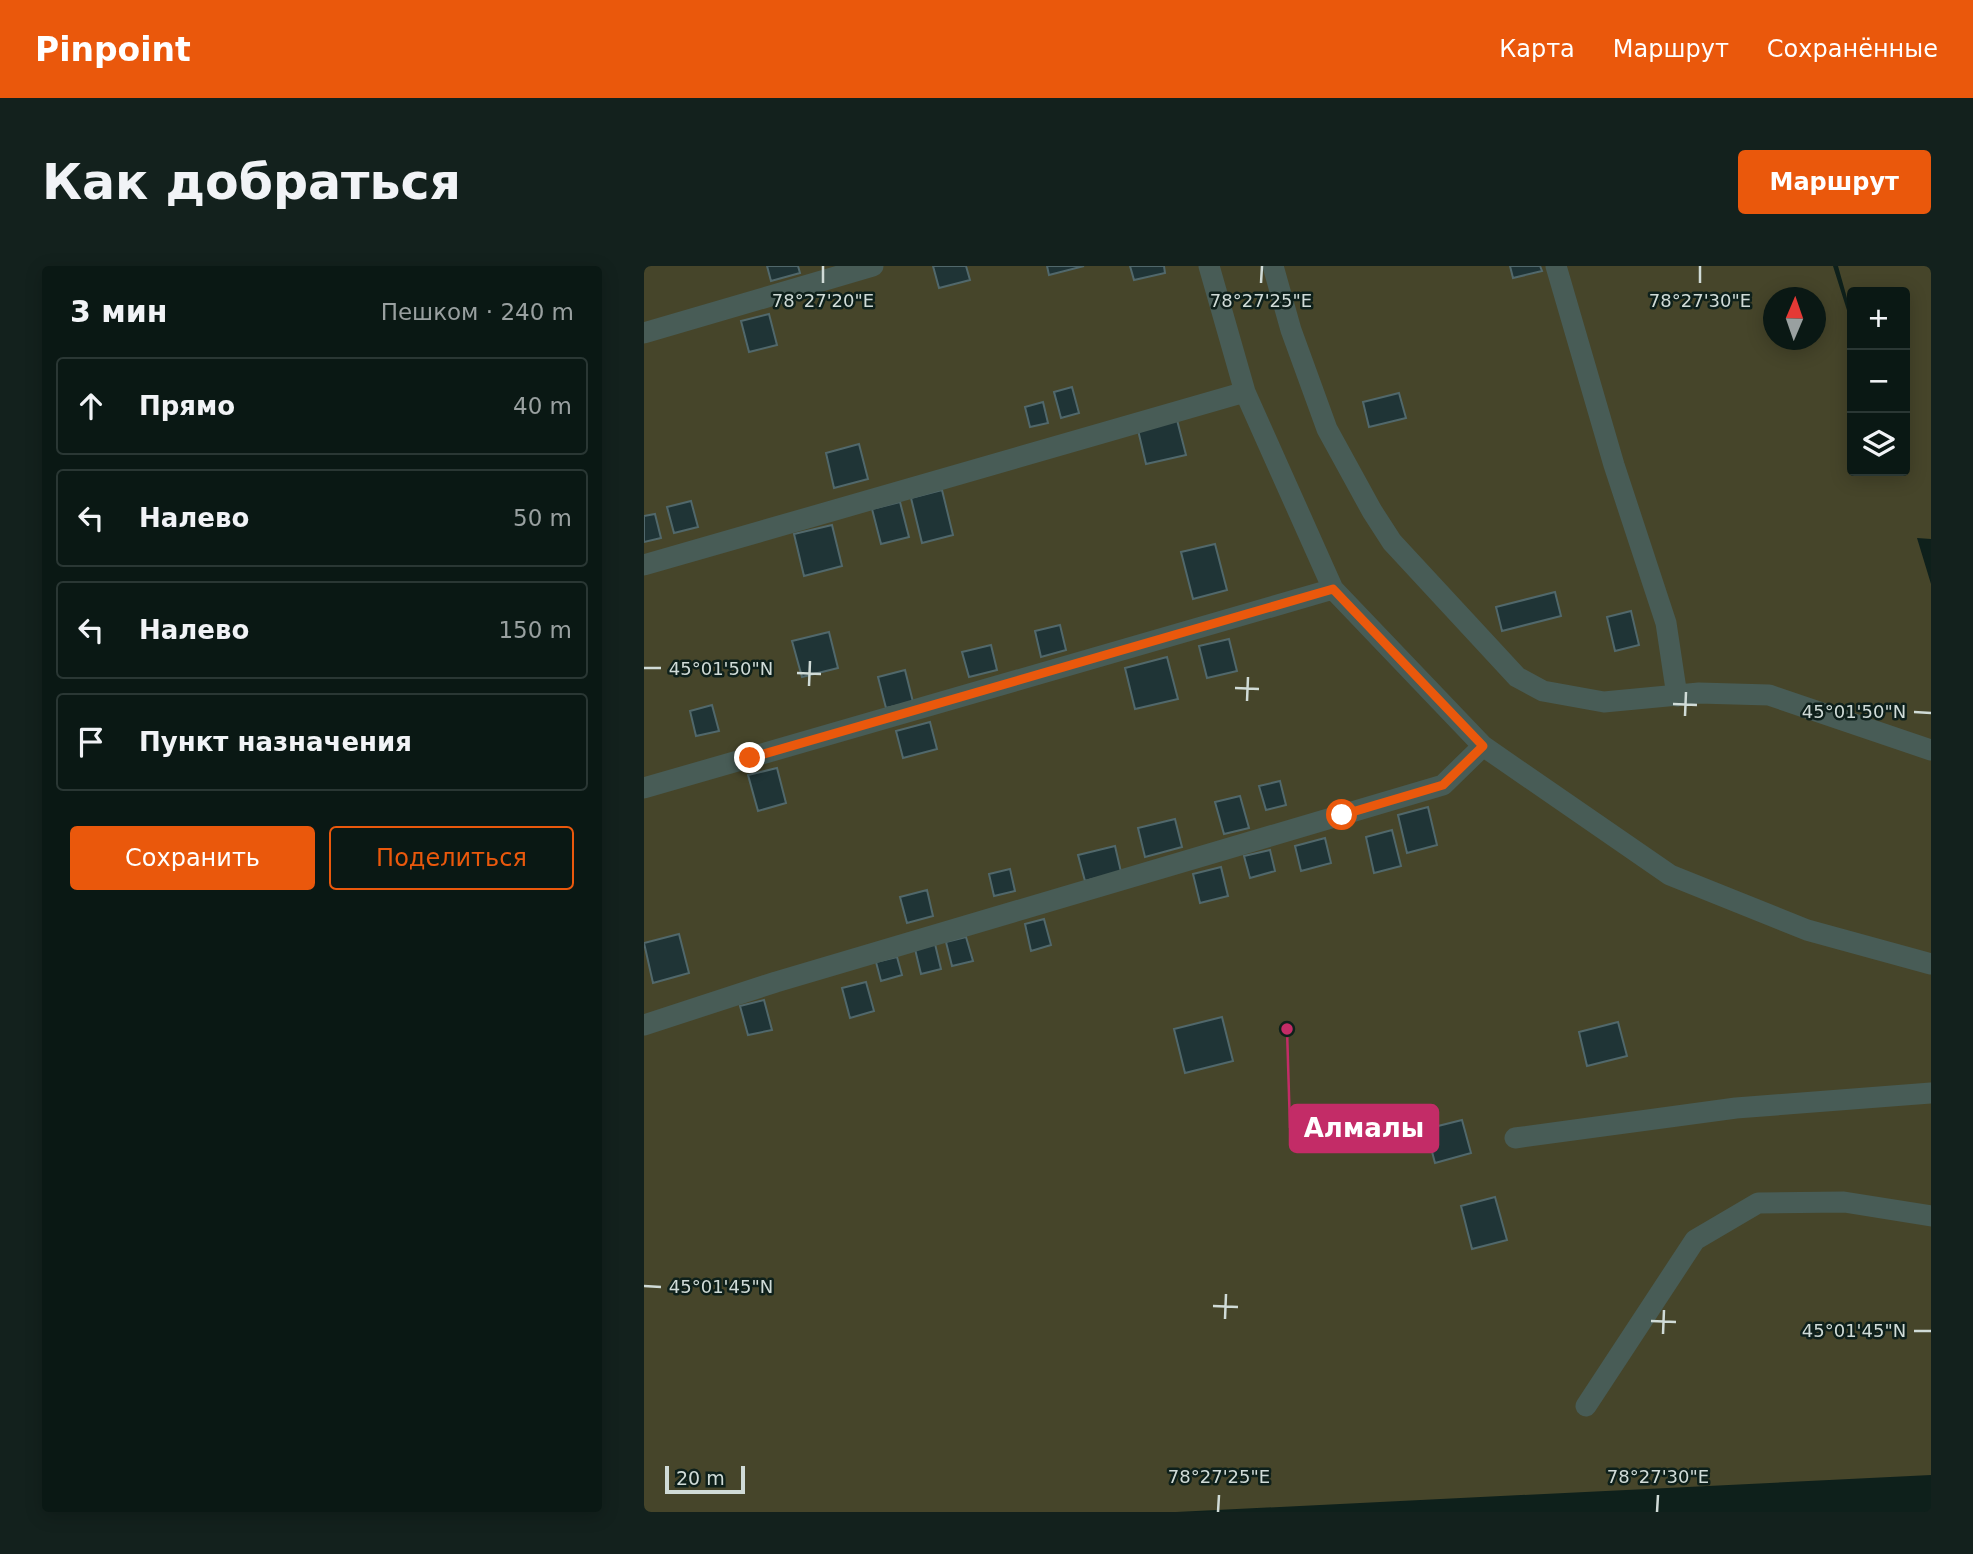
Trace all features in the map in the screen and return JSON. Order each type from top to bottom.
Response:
[{"type":"street","points":[[644,333],[873,266]]},
{"type":"street","points":[[1209,266],[1245,392],[1333,589],[1483,746],[1670,875],[1807,930],[1931,964]]},
{"type":"street","points":[[1273,266],[1291,330],[1327,429],[1372,511],[1392,542],[1517,677],[1544,691],[1604,702],[1723,693],[1769,695],[1931,750]]},
{"type":"street","points":[[1556,266],[1666,623],[1677,696]]},
{"type":"street","points":[[644,565],[1245,392]]},
{"type":"street","points":[[644,788],[1333,589]]},
{"type":"street","points":[[644,1025],[776,982],[1443,785],[1483,746]]},
{"type":"street","points":[[1515,1138],[1736,1108],[1931,1093]]},
{"type":"street","points":[[1586,1406],[1695,1240],[1758,1203],[1843,1202],[1931,1216]]},
{"type":"shaded area","points":[[644,266],[1833,266],[1847,310],[1847,476],[1910,476],[1910,287],[1847,287],[1847,298],[1838,266],[1931,266],[1931,539],[1917,538],[1931,584],[1931,1475],[1176,1512],[644,1512]]},
{"type":"building","points":[[767,266],[798,266],[800,273],[771,281]]},
{"type":"building","points":[[933,266],[966,266],[970,280],[939,288]]},
{"type":"building","points":[[1047,266],[1084,266],[1049,275]]},
{"type":"building","points":[[1130,266],[1164,266],[1165,273],[1134,280]]},
{"type":"building","points":[[1510,266],[1540,266],[1542,271],[1513,278]]},
{"type":"building","points":[[769,314],[777,345],[749,352],[741,321]]},
{"type":"building","points":[[1072,387],[1079,413],[1061,418],[1054,392]]},
{"type":"building","points":[[1399,393],[1406,418],[1369,427],[1363,402]]},
{"type":"building","points":[[1043,402],[1048,423],[1030,427],[1025,407]]},
{"type":"building","points":[[1177,420],[1186,455],[1146,464],[1138,430]]},
{"type":"building","points":[[859,444],[868,479],[834,488],[826,453]]},
{"type":"building","points":[[942,490],[953,535],[922,543],[911,498]]},
{"type":"building","points":[[691,501],[698,527],[674,533],[667,507]]},
{"type":"building","points":[[900,502],[909,537],[881,544],[872,509]]},
{"type":"building","points":[[655,514],[661,538],[644,542],[644,516]]},
{"type":"building","points":[[832,525],[842,566],[804,576],[794,534]]},
{"type":"building","points":[[1215,544],[1227,590],[1193,599],[1181,552]]},
{"type":"building","points":[[1555,592],[1561,616],[1502,631],[1496,607]]},
{"type":"building","points":[[1631,611],[1639,645],[1615,651],[1607,617]]},
{"type":"building","points":[[1060,625],[1066,650],[1041,657],[1035,631]]},
{"type":"building","points":[[829,632],[838,668],[802,677],[792,641]]},
{"type":"building","points":[[1229,639],[1237,671],[1207,678],[1199,646]]},
{"type":"building","points":[[991,645],[997,670],[969,677],[962,652]]},
{"type":"building","points":[[1167,657],[1178,699],[1135,709],[1125,668]]},
{"type":"building","points":[[905,670],[913,702],[886,708],[878,677]]},
{"type":"building","points":[[712,705],[719,731],[696,736],[690,711]]},
{"type":"building","points":[[930,722],[937,749],[903,758],[896,731]]},
{"type":"building","points":[[777,768],[786,803],[758,811],[748,775]]},
{"type":"building","points":[[1280,781],[1286,805],[1266,810],[1259,786]]},
{"type":"building","points":[[1240,796],[1249,828],[1224,834],[1215,802]]},
{"type":"building","points":[[1428,807],[1437,845],[1407,853],[1398,815]]},
{"type":"building","points":[[1175,819],[1182,847],[1145,857],[1138,828]]},
{"type":"building","points":[[1392,830],[1401,866],[1374,873],[1366,837]]},
{"type":"building","points":[[1325,838],[1331,863],[1301,871],[1295,846]]},
{"type":"building","points":[[1115,846],[1121,872],[1085,881],[1078,855]]},
{"type":"building","points":[[1270,850],[1275,871],[1250,878],[1244,856]]},
{"type":"building","points":[[1221,867],[1228,896],[1200,903],[1193,874]]},
{"type":"building","points":[[1010,869],[1015,891],[994,896],[989,874]]},
{"type":"building","points":[[927,890],[933,916],[907,923],[900,897]]},
{"type":"building","points":[[1044,919],[1051,945],[1031,951],[1025,924]]},
{"type":"building","points":[[679,934],[689,973],[653,983],[644,943]]},
{"type":"building","points":[[966,937],[973,961],[952,966],[946,942]]},
{"type":"building","points":[[935,944],[941,969],[921,974],[915,949]]},
{"type":"building","points":[[897,957],[902,975],[881,981],[876,962]]},
{"type":"building","points":[[866,982],[874,1011],[850,1018],[842,988]]},
{"type":"building","points":[[764,1000],[772,1030],[748,1035],[740,1006]]},
{"type":"building","points":[[1222,1017],[1233,1061],[1185,1073],[1174,1029]]},
{"type":"building","points":[[1618,1022],[1627,1056],[1587,1066],[1579,1032]]},
{"type":"building","points":[[1462,1120],[1471,1153],[1435,1163],[1426,1129]]},
{"type":"building","points":[[1495,1197],[1507,1240],[1472,1249],[1461,1206]]},
{"type":"place","name":"Алмалы","points":[[1287,1029]]},
{"type":"route","points":[[750,758],[1286,605],[1333,589],[1483,746],[1443,785],[1342,815]]}]
